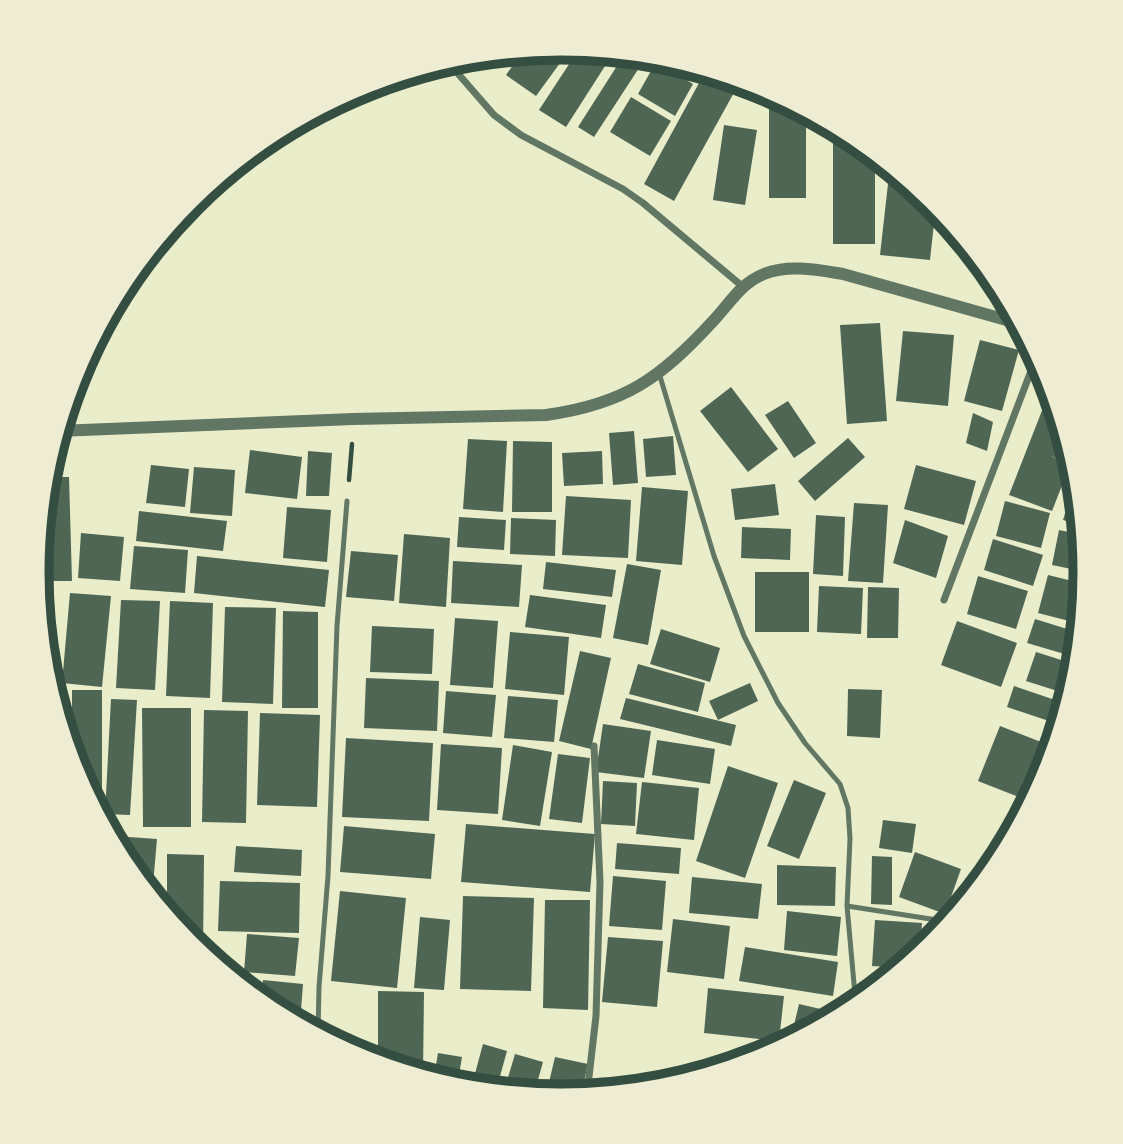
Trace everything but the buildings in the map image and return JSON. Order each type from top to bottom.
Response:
[{"type":"street","points":[[455,71],[494,115],[521,135],[623,189],[742,286]]},
{"type":"street","points":[[69,431],[354,419],[546,415],[574,411],[600,405],[659,373],[715,319],[742,286],[764,274],[783,269],[815,269],[843,274],[1007,320]]},
{"type":"street","points":[[944,600],[1032,369]]},
{"type":"street","points":[[588,1083],[596,1016],[600,882],[594,746]]},
{"type":"lane","points":[[659,373],[721,577],[744,636],[778,703],[805,743],[833,774],[849,808],[847,906],[855,992]]},
{"type":"lane","points":[[318,1023],[328,876],[337,626],[347,502]]},
{"type":"lane","points":[[847,906],[937,920]]},
{"type":"path","points":[[347,502],[354,419]]}]
